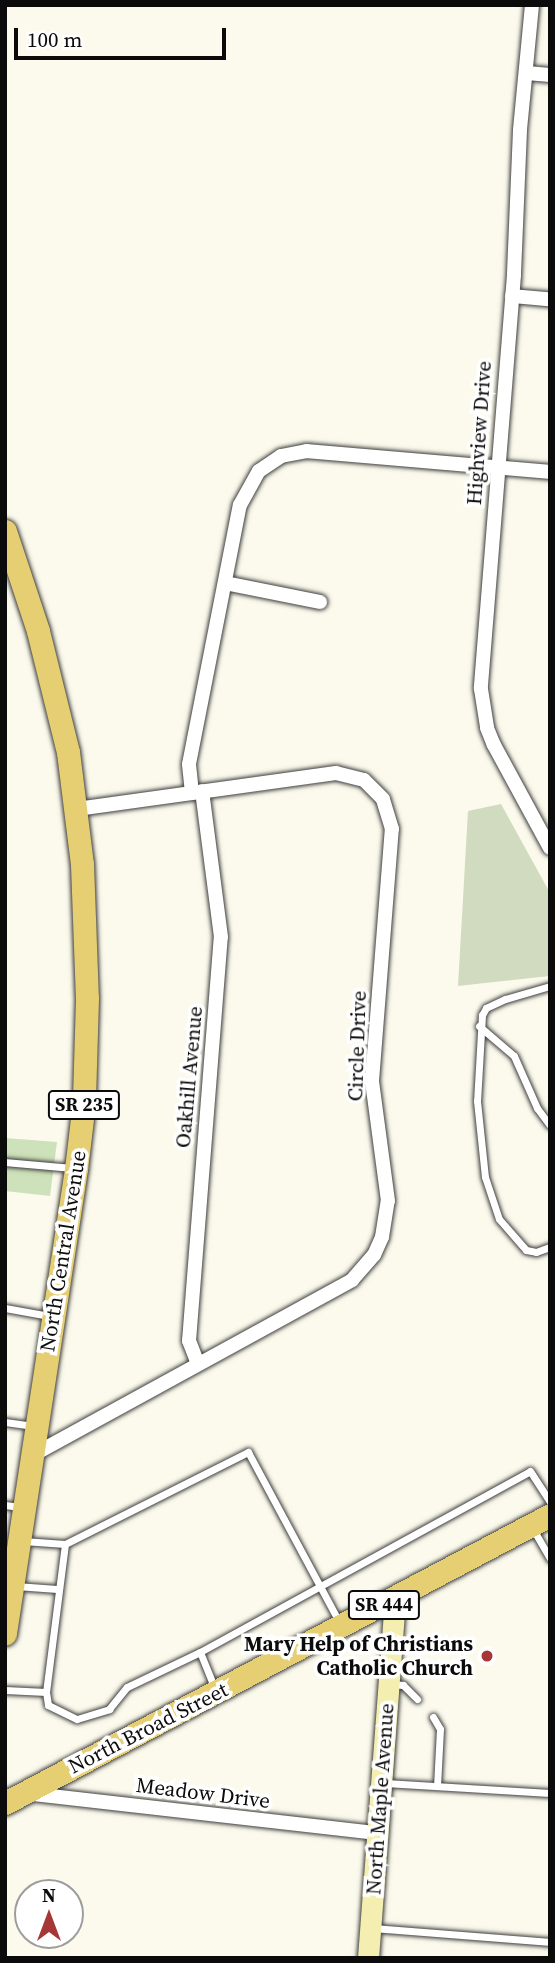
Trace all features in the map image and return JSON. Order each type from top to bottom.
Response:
[{"type":"main road","name":"North Central Avenue","points":[[5,531],[57,699],[76,809],[88,998],[84,1102],[76,1169],[32,1456],[14,1507],[19,1541],[9,1585],[5,1634]]},
{"type":"main road","name":"North Broad Street","points":[[15,1798],[541,1520]]},
{"type":"main road","name":"North Maple Avenue","points":[[369,1958],[396,1599]]},
{"type":"street","name":"Highview Drive","points":[[532,5],[516,184],[512,296],[482,702],[487,727],[498,754],[550,848]]},
{"type":"street","points":[[527,73],[550,75]]},
{"type":"street","points":[[512,296],[550,299]]},
{"type":"street","name":"Oakhill Avenue","points":[[198,1364],[190,1341],[222,937],[197,792],[189,764],[245,492],[259,471],[281,456],[307,451],[550,472]]},
{"type":"street","points":[[225,583],[320,602]]},
{"type":"street","name":"Circle Drive","points":[[32,1456],[352,1280],[374,1255],[382,1237],[388,1201],[372,1081],[392,830],[383,799],[364,780],[336,773],[76,809]]},
{"type":"street","name":"Meadow Drive","points":[[15,1798],[377,1833]]},
{"type":"lane","points":[[550,986],[493,1005],[482,1015],[479,1026],[477,1101],[488,1191],[499,1219],[526,1250],[536,1252],[550,1247]]},
{"type":"lane","points":[[479,1026],[514,1056],[537,1108],[550,1125]]},
{"type":"lane","points":[[5,1162],[76,1169]]},
{"type":"lane","points":[[5,1308],[53,1316]]},
{"type":"lane","points":[[5,1422],[36,1427]]},
{"type":"lane","points":[[19,1541],[65,1544],[248,1452],[342,1627]]},
{"type":"lane","points":[[65,1544],[57,1589],[46,1692],[48,1705],[77,1719],[110,1709],[127,1688],[200,1652],[530,1471],[550,1502]]},
{"type":"lane","points":[[541,1520],[550,1559]]},
{"type":"lane","points":[[9,1585],[57,1589]]},
{"type":"lane","points":[[200,1652],[217,1692]]},
{"type":"lane","points":[[388,1683],[403,1685],[417,1699]]},
{"type":"lane","points":[[5,1690],[46,1692]]},
{"type":"lane","points":[[433,1717],[440,1729],[437,1786]]},
{"type":"lane","points":[[381,1783],[550,1793]]},
{"type":"lane","points":[[371,1927],[550,1942]]},
{"type":"green space","points":[[501,804],[550,893],[550,976],[458,986],[468,811]]},
{"type":"green space","points":[[5,1138],[57,1142],[50,1196],[5,1191]]},
{"type":"place","name":"Mary Help of Christians Catholic Church","points":[[487,1656]]}]
